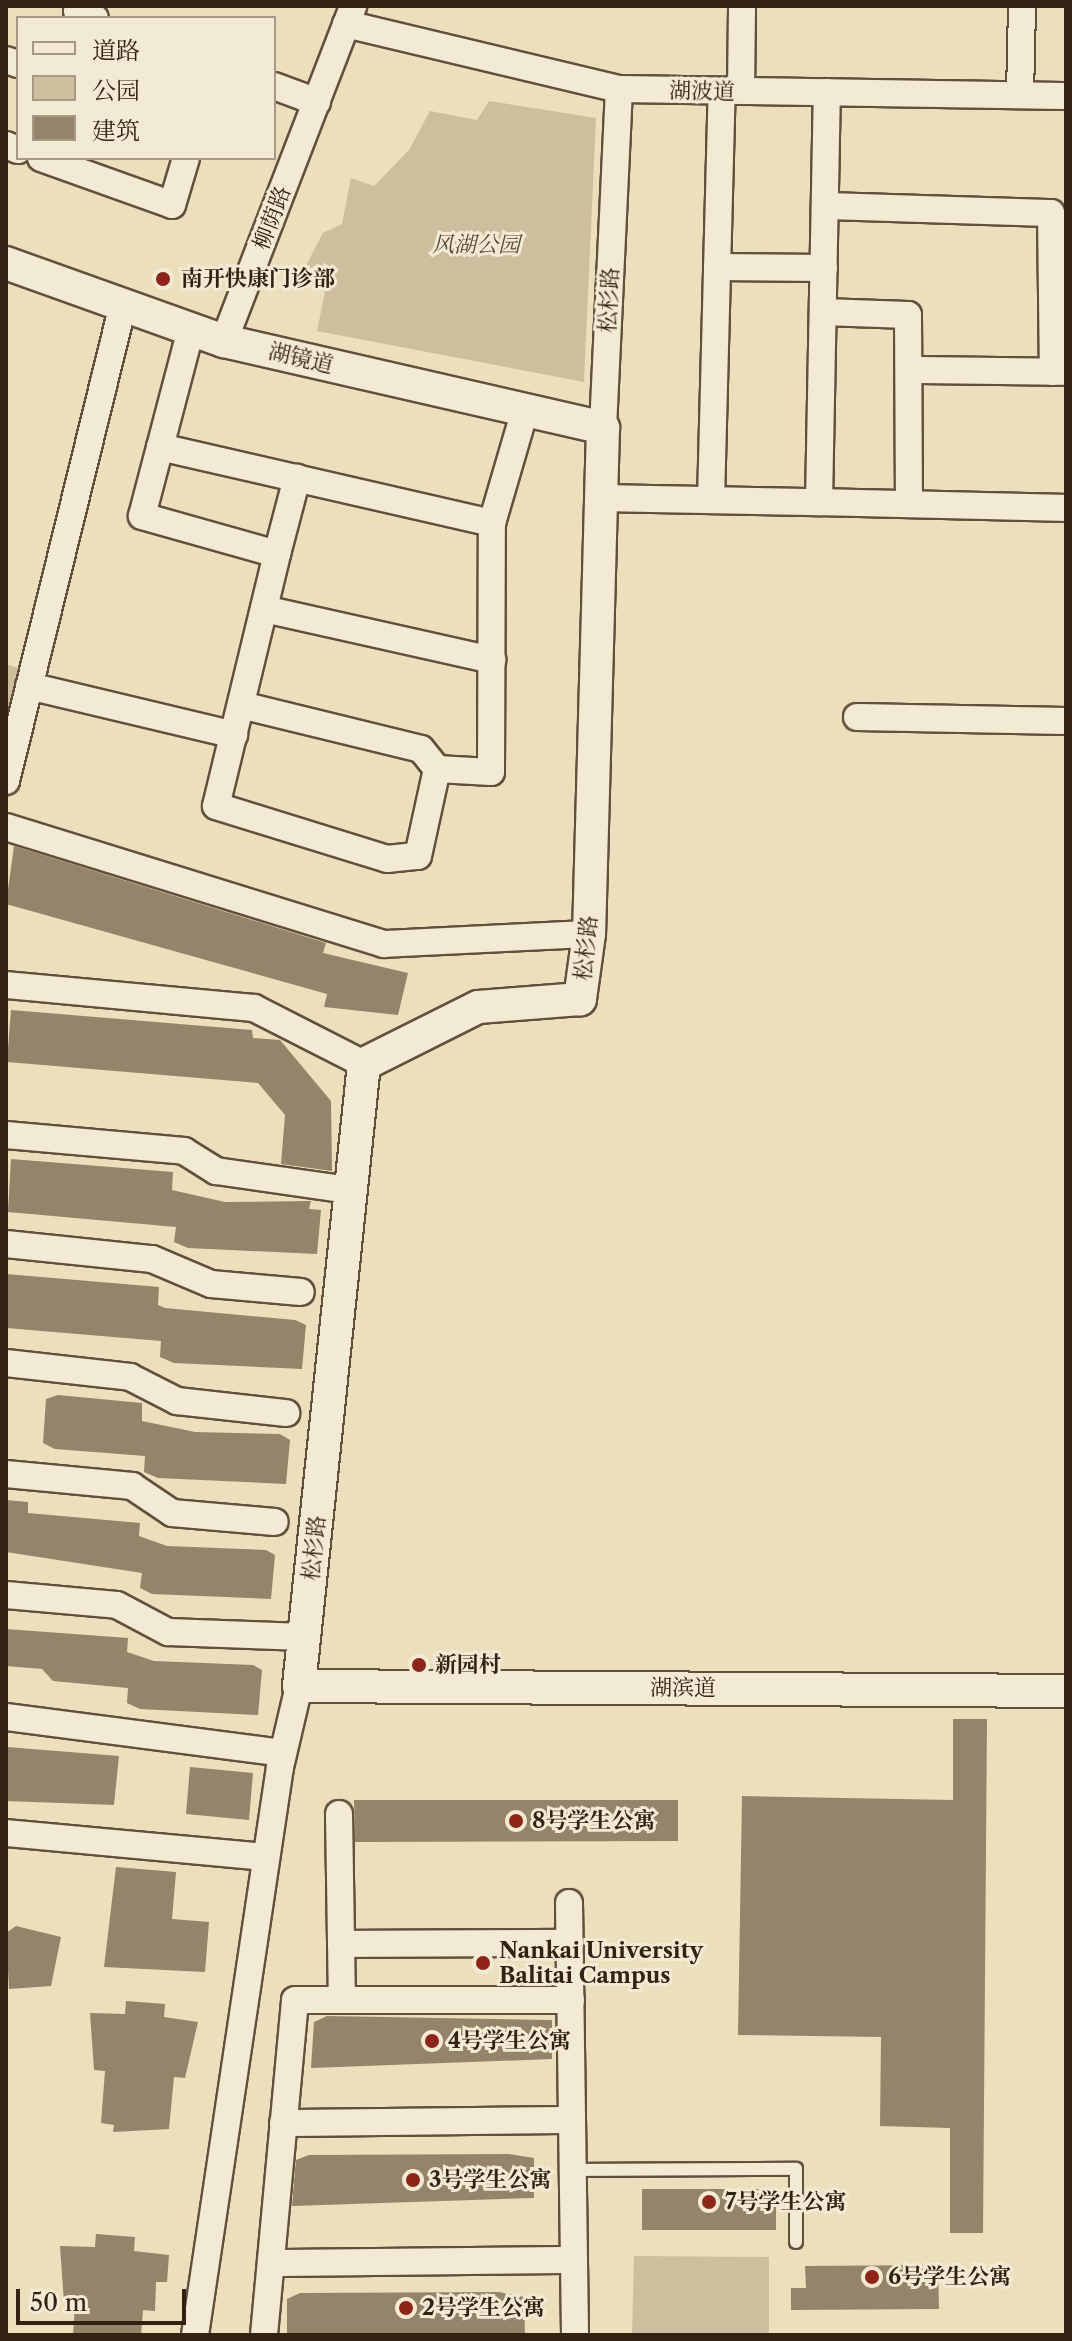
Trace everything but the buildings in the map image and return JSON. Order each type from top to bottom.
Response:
[{"type":"street","points":[[711,500],[717,267],[742,6]]},
{"type":"street","points":[[1020,95],[1022,6]]},
{"type":"street","name":"湖波道","points":[[350,15],[619,89],[1066,96]]},
{"type":"street","name":"柳荫路","points":[[224,341],[350,15]]},
{"type":"street","points":[[276,87],[317,102]]},
{"type":"street","name":"松杉路","points":[[299,1686],[364,1064],[478,1007],[580,999],[589,934],[603,428],[619,89]]},
{"type":"street","points":[[819,502],[827,92]]},
{"type":"street","points":[[47,160],[172,205],[185,160]]},
{"type":"street","points":[[825,206],[1051,213],[1059,372],[912,370]]},
{"type":"street","name":"湖镜道","points":[[6,263],[224,341],[603,428]]},
{"type":"street","points":[[717,267],[824,268]]},
{"type":"street","points":[[6,781],[123,305]]},
{"type":"street","points":[[823,312],[908,315],[912,370],[909,504]]},
{"type":"street","points":[[191,329],[142,516],[277,554]]},
{"type":"street","points":[[241,705],[421,749],[437,769],[491,772],[492,523],[525,410]]},
{"type":"street","points":[[160,447],[492,523]]},
{"type":"street","points":[[297,478],[216,806],[387,859],[418,856],[437,769]]},
{"type":"street","points":[[601,498],[1066,508]]},
{"type":"street","points":[[264,609],[492,660]]},
{"type":"street","points":[[29,686],[234,735]]},
{"type":"street","points":[[857,717],[1066,721]]},
{"type":"street","points":[[6,827],[384,944],[589,934]]},
{"type":"street","points":[[6,985],[254,1008],[364,1064]]},
{"type":"street","points":[[6,1135],[184,1151],[216,1171],[336,1188]]},
{"type":"street","points":[[6,1244],[152,1259],[211,1284],[301,1292]]},
{"type":"street","points":[[6,1363],[130,1377],[177,1401],[286,1413]]},
{"type":"street","points":[[6,1474],[132,1486],[172,1513],[275,1522]]},
{"type":"street","points":[[6,1595],[117,1605],[168,1632],[304,1637]]},
{"type":"street","points":[[195,2335],[266,1857],[283,1753],[299,1686]]},
{"type":"street","name":"湖滨道","points":[[299,1686],[1066,1691]]},
{"type":"street","points":[[6,1717],[283,1753]]},
{"type":"street","points":[[339,1814],[342,1999]]},
{"type":"street","points":[[6,1833],[266,1857]]},
{"type":"street","points":[[569,1903],[575,2335]]},
{"type":"street","points":[[341,1944],[570,1943]]},
{"type":"street","points":[[264,2335],[295,2000],[571,2000]]},
{"type":"street","points":[[283,2123],[572,2120]]},
{"type":"street","points":[[271,2263],[574,2260]]},
{"type":"lane","points":[[573,2170],[796,2169],[796,2242]]},
{"type":"green space","name":"风湖公园","points":[[489,101],[596,118],[584,382],[317,331],[325,292],[303,271],[323,233],[342,224],[351,178],[374,186],[409,150],[430,111],[477,120]]},
{"type":"green space","points":[[6,664],[24,670],[6,717]]},
{"type":"green space","points":[[634,2256],[769,2257],[769,2335],[632,2335]]},
{"type":"place","name":"南开快康门诊部","points":[[163,279]]},
{"type":"place","name":"新园村","points":[[419,1665]]},
{"type":"place","name":"8号学生公寓","points":[[516,1821]]},
{"type":"place","name":"Nankai University Balitai Campus","points":[[483,1963]]},
{"type":"place","name":"4号学生公寓","points":[[432,2041]]},
{"type":"place","name":"3号学生公寓","points":[[413,2180]]},
{"type":"place","name":"7号学生公寓","points":[[709,2202]]},
{"type":"place","name":"6号学生公寓","points":[[872,2277]]},
{"type":"place","name":"2号学生公寓","points":[[406,2308]]}]
